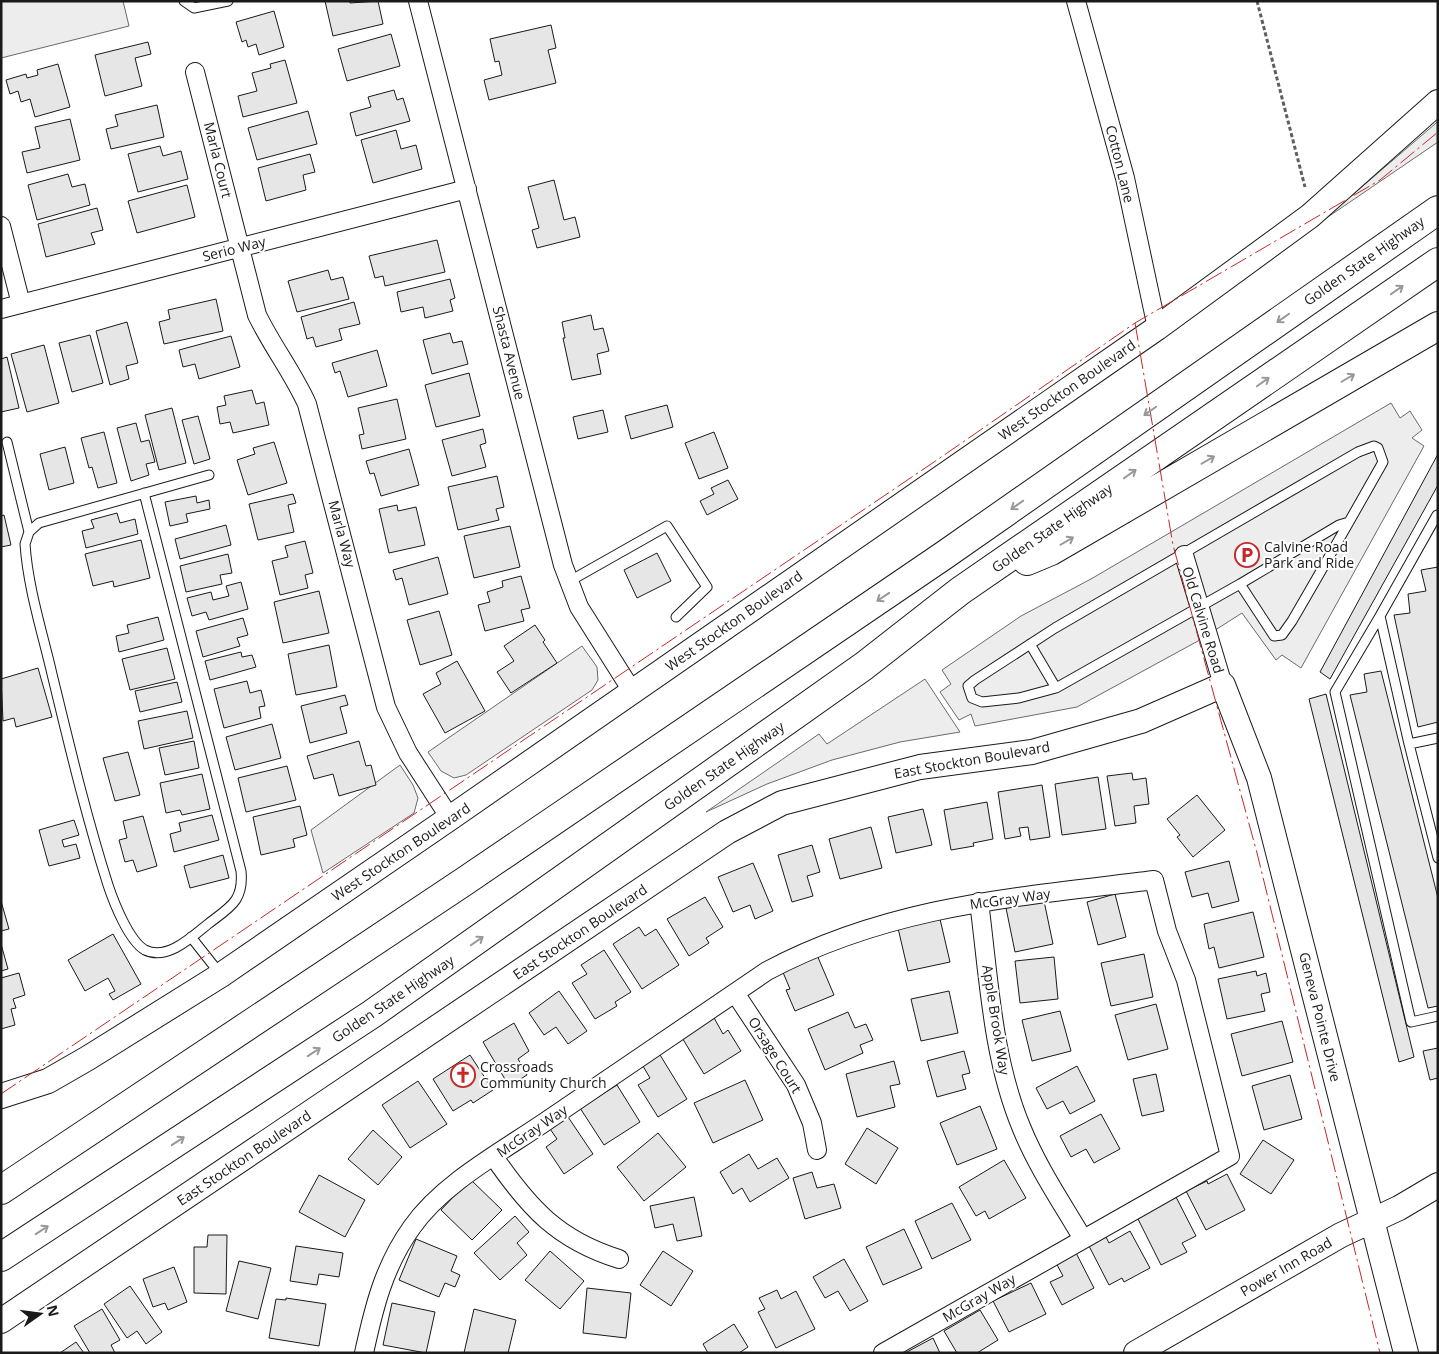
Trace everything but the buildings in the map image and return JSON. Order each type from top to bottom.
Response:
[{"type":"highway","name":"Golden State Highway","points":[[1,1190],[465,881],[943,556],[1436,211]]},
{"type":"highway","name":"Golden State Highway","points":[[1,1257],[372,1014],[864,666],[960,591],[1438,262]]},
{"type":"highway","points":[[960,591],[1051,551],[1438,326]]},
{"type":"street","name":"Shasta Avenue","points":[[418,1],[568,582],[579,608],[632,691]]},
{"type":"street","name":"Cotton Lane","points":[[1076,1],[1125,178],[1157,328]]},
{"type":"street","name":"Marla Court","points":[[195,72],[240,248]]},
{"type":"street","name":"West Stockton Boulevard","points":[[1,1096],[48,1082],[221,975],[450,818],[1157,328],[1310,216],[1438,102]]},
{"type":"street","name":"Serio Way","points":[[1,309],[467,189]]},
{"type":"street","points":[[1,226],[21,304]]},
{"type":"street","name":"Marla Way","points":[[240,248],[258,315],[270,342],[298,382],[307,404],[386,707],[405,747],[450,818]]},
{"type":"street","name":"Old Calvine Road","points":[[1184,555],[1223,685]]},
{"type":"street","name":"Geneva Pointe Drive","points":[[1223,685],[1259,778],[1406,1353]]},
{"type":"street","name":"East Stockton Boulevard","points":[[1,1321],[727,832],[782,803],[920,767],[1032,752],[1141,721],[1223,685]]},
{"type":"street","name":"McGray Way","points":[[364,1353],[380,1284],[400,1244],[423,1214],[444,1192],[735,993],[788,960],[868,929],[923,913],[979,902],[1154,880],[1167,931],[1186,980],[1230,1156],[883,1353]]},
{"type":"street","name":"Apple Brook Way","points":[[979,902],[997,1036],[1006,1084],[1022,1129],[1083,1239]]},
{"type":"street","name":"Orsage Court","points":[[735,993],[796,1085],[812,1123],[817,1150]]},
{"type":"street","points":[[494,1157],[523,1197],[543,1218],[579,1243],[619,1259]]},
{"type":"street","name":"Power Inn Road","points":[[1136,1353],[1341,1235],[1372,1222],[1438,1185]]},
{"type":"lane","points":[[184,1],[194,8],[228,1]]},
{"type":"lane","points":[[7,442],[29,532]]},
{"type":"lane","points":[[1240,584],[1274,636],[1282,635],[1292,621],[1349,522],[1383,462],[1378,448],[1374,446],[1358,452],[1030,644],[968,686],[972,698],[982,702],[1019,698],[1056,688],[1349,522]]},
{"type":"lane","points":[[144,493],[241,871],[243,886],[238,900],[191,938],[172,949],[160,952],[147,950],[136,943],[128,932],[109,887],[68,740],[40,627],[26,558],[25,544],[29,532],[39,522],[144,493],[209,476]]},
{"type":"lane","points":[[1437,516],[1335,692],[1411,1022],[1438,1016]]},
{"type":"lane","points":[[568,582],[667,526],[707,587],[676,617]]},
{"type":"lane","points":[[1380,616],[1409,744],[1438,858]]},
{"type":"lane","points":[[1030,644],[1056,688]]},
{"type":"lane","points":[[1409,744],[1438,738]]},
{"type":"lane","points":[[191,938],[221,975]]},
{"type":"path","points":[[1257,1],[1305,187]]},
{"type":"shaded area","points":[[1,1],[123,1],[129,26],[1,58]]},
{"type":"shaded area","points":[[1438,121],[1438,142],[1322,221],[1435,124]]},
{"type":"shaded area","name":"Calvine Road Park and Ride","points":[[1391,403],[1400,418],[1410,411],[1422,430],[1412,438],[1424,446],[1301,668],[1282,655],[1276,660],[1242,613],[1198,641],[1077,707],[975,726],[971,714],[959,720],[940,692],[951,684],[942,670],[1021,616],[1091,579]]},
{"type":"shaded area","points":[[582,646],[597,667],[598,680],[592,690],[466,775],[454,778],[441,771],[428,752]]},
{"type":"shaded area","points":[[925,679],[960,732],[900,742],[832,760],[767,784],[706,812],[819,734],[827,744]]},
{"type":"shaded area","points":[[400,765],[413,785],[418,798],[414,813],[323,873],[311,830]]},
{"type":"power","points":[[1,1094],[937,460],[1135,323],[1380,180],[1438,132]]},
{"type":"power","points":[[1135,323],[1173,545],[1257,853],[1380,1353]]},
{"type":"place","name":"Calvine Road Park and Ride","points":[[1247,555]]},
{"type":"place","name":"Crossroads Community Church","points":[[463,1075]]}]
